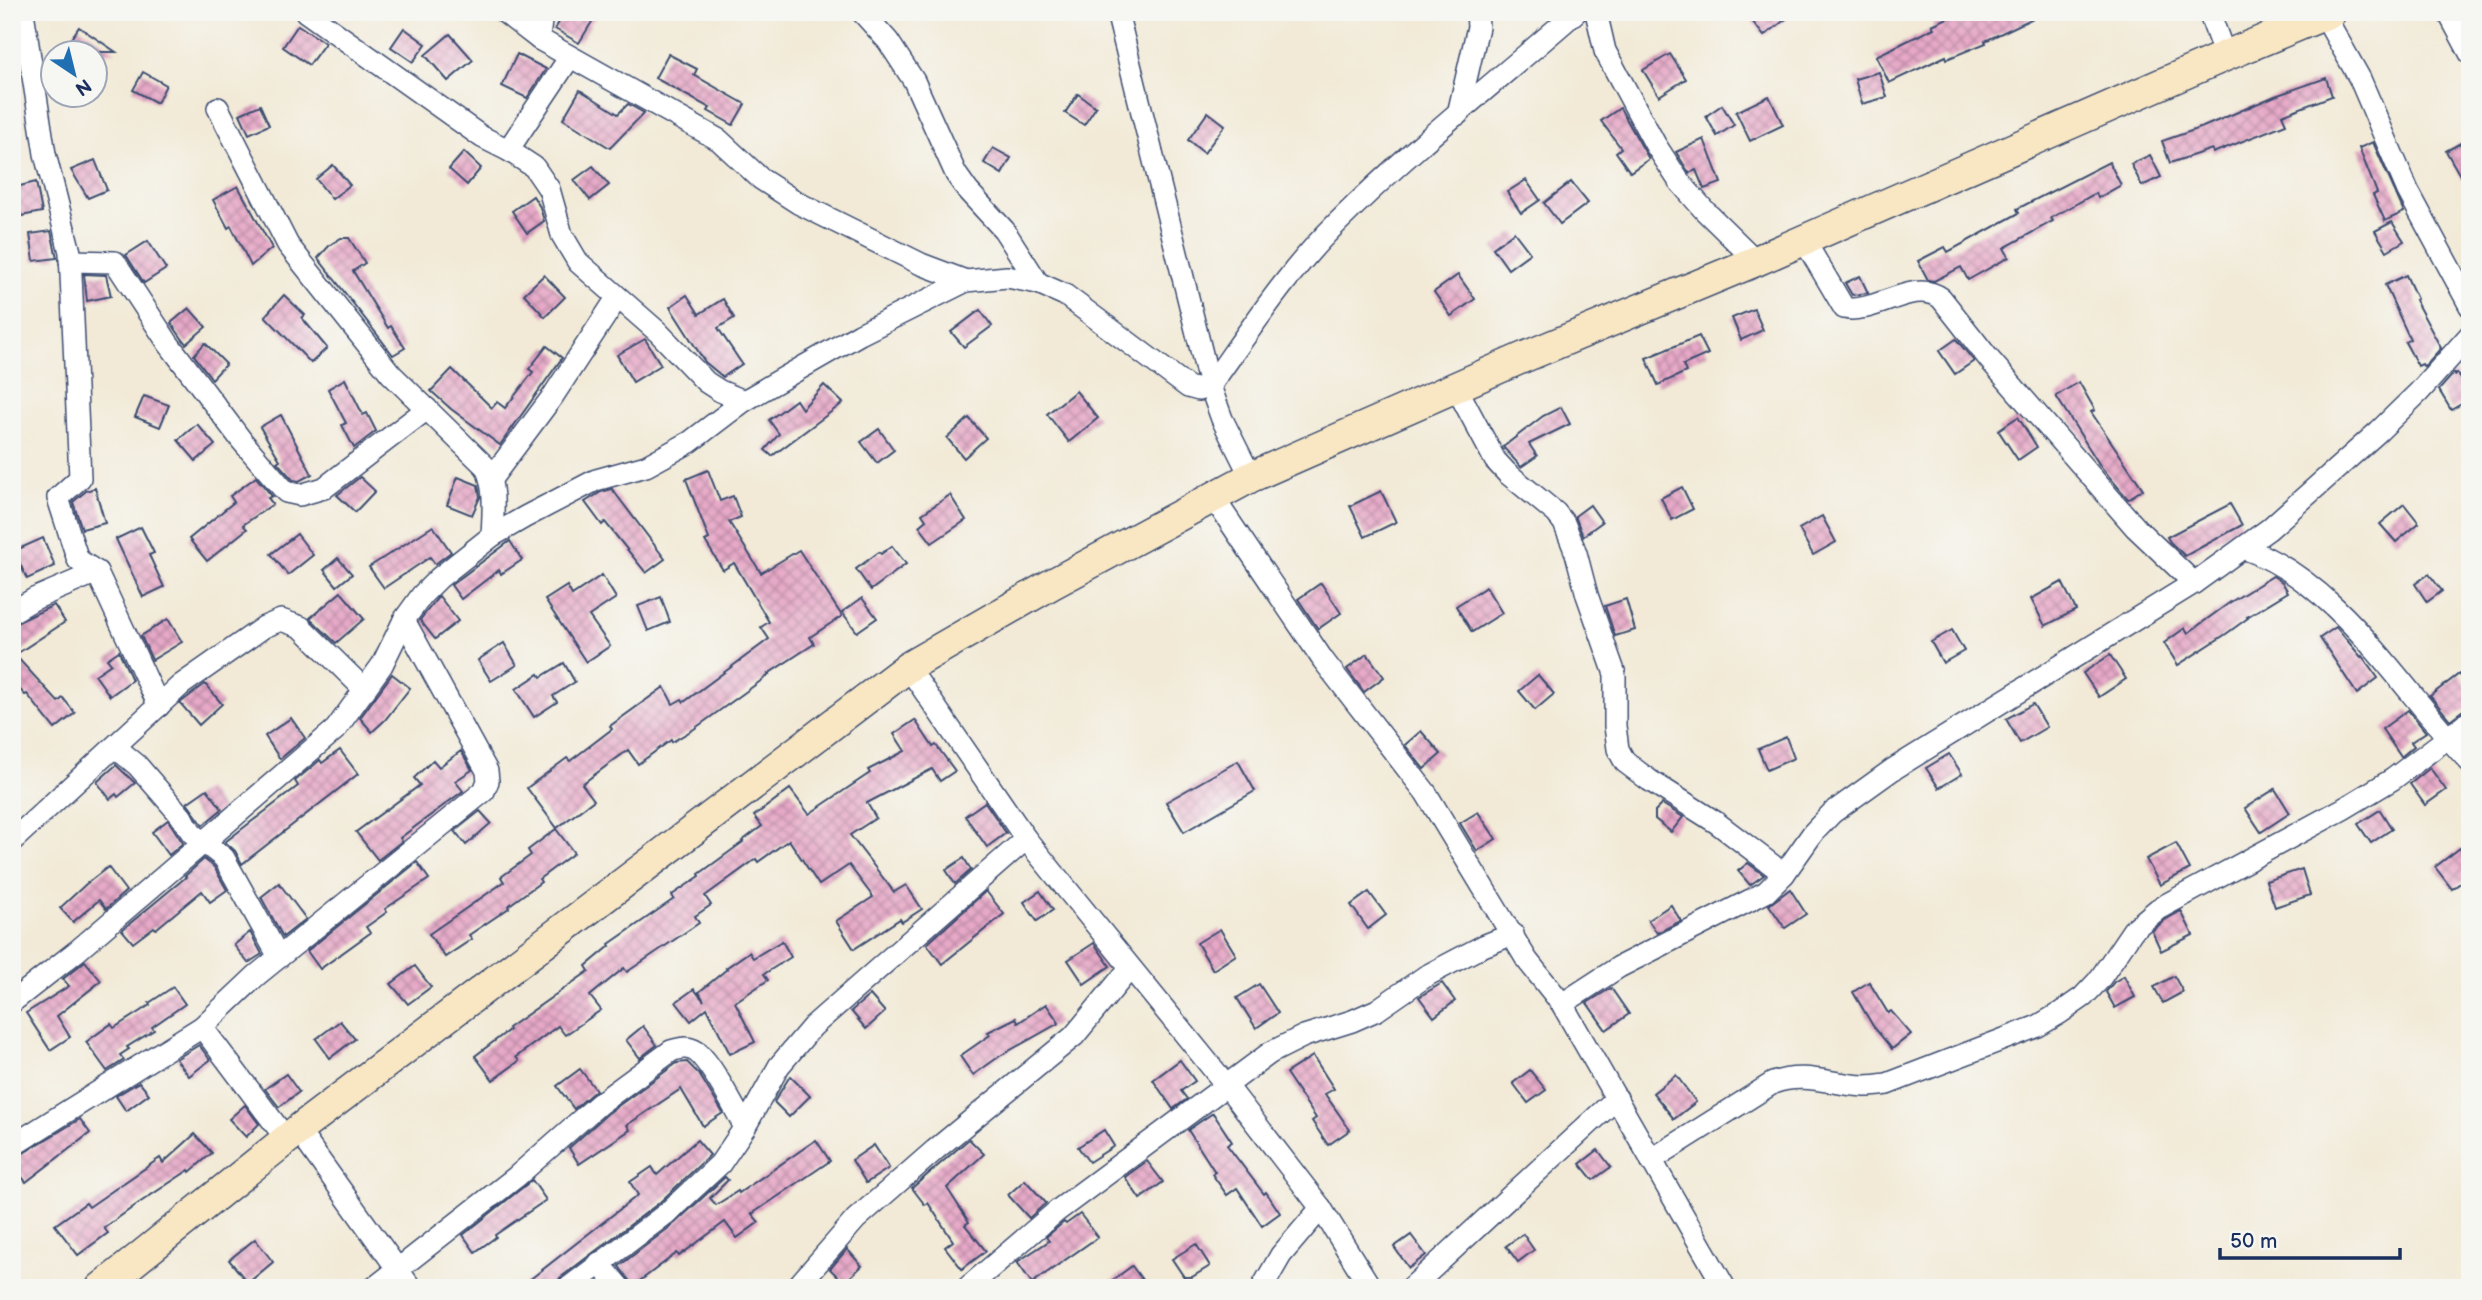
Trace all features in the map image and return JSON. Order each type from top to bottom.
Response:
[{"type":"main road","points":[[101,1288],[292,1135],[908,667],[1052,584],[1251,477],[2328,14]]},
{"type":"street","points":[[23,12],[45,154],[70,252],[80,478],[58,498],[78,560],[97,572],[159,706]]},
{"type":"street","points":[[306,12],[482,137],[534,167],[549,188],[562,234],[578,262],[658,332],[706,382],[744,401]]},
{"type":"street","points":[[503,12],[539,39],[719,140],[761,179],[798,203],[921,264],[966,281]]},
{"type":"street","points":[[539,39],[542,12]]},
{"type":"street","points":[[862,12],[888,41],[914,81],[956,174],[1004,230],[1038,283]]},
{"type":"street","points":[[1117,12],[1210,386],[1222,419],[1251,477]]},
{"type":"street","points":[[1458,114],[1478,27],[1477,12]]},
{"type":"street","points":[[12,1002],[77,951],[335,729],[382,665],[404,620],[439,578],[492,536],[596,480],[646,466],[690,442],[744,401],[860,334],[966,281],[1007,276],[1038,283],[1065,295],[1188,387],[1199,390],[1210,386],[1263,312],[1336,223],[1576,12]]},
{"type":"street","points":[[1596,12],[1605,51],[1655,144],[1679,181],[1756,261]]},
{"type":"street","points":[[2209,12],[2225,56]]},
{"type":"street","points":[[2448,12],[2470,52]]},
{"type":"street","points":[[2328,14],[2360,79],[2408,191],[2470,306]]},
{"type":"street","points":[[508,150],[570,57]]},
{"type":"street","points":[[218,108],[288,245],[391,374],[481,460],[491,479],[494,501],[492,536]]},
{"type":"street","points":[[1804,240],[1844,308],[1867,306],[1922,291],[1933,292],[1941,298],[1989,359],[2136,528],[2194,583]]},
{"type":"street","points":[[70,261],[115,262],[168,343],[242,441],[286,492],[300,495],[324,488],[427,409]]},
{"type":"street","points":[[491,479],[553,396],[617,298]]},
{"type":"street","points":[[1562,1004],[1619,967],[1766,892],[1784,874],[1807,841],[1832,813],[1882,777],[2194,583],[2269,529],[2379,431],[2419,392],[2470,335]]},
{"type":"street","points":[[1456,387],[1496,460],[1564,523],[1615,674],[1615,726],[1618,749],[1625,762],[1717,823],[1784,874]]},
{"type":"street","points":[[1213,497],[1322,660],[1426,793],[1527,960],[1562,1004],[1725,1288]]},
{"type":"street","points":[[2243,548],[2267,556],[2284,566],[2341,612],[2470,762]]},
{"type":"street","points":[[12,612],[34,599],[97,572]]},
{"type":"street","points":[[12,841],[181,685],[264,627],[281,620],[301,627],[365,690]]},
{"type":"street","points":[[12,1146],[202,1027],[279,957],[484,791],[488,781],[487,771],[404,620]]},
{"type":"street","points":[[908,667],[1026,839],[1227,1086],[1321,1208],[1371,1288]]},
{"type":"street","points":[[1651,1160],[1773,1083],[1786,1078],[1809,1077],[1866,1086],[1887,1084],[2038,1026],[2083,997],[2099,980],[2133,930],[2158,909],[2393,779],[2470,721]]},
{"type":"street","points":[[115,747],[137,765],[181,816],[192,833],[224,858],[279,957]]},
{"type":"street","points":[[568,1288],[667,1213],[720,1164],[779,1066],[813,1027],[1026,839]]},
{"type":"street","points":[[967,1288],[1057,1211],[1270,1052],[1304,1036],[1377,1010],[1426,976],[1483,946],[1513,934]]},
{"type":"street","points":[[796,1288],[856,1219],[1074,1036],[1130,968]]},
{"type":"street","points":[[202,1027],[292,1135],[404,1279]]},
{"type":"street","points":[[374,1288],[404,1279],[599,1104],[671,1051],[683,1047],[696,1051],[706,1062],[745,1126]]},
{"type":"street","points":[[1411,1288],[1617,1098]]},
{"type":"street","points":[[1262,1288],[1281,1255],[1321,1208]]},
{"type":"street","points":[[599,1264],[620,1288]]},
{"type":"building","points":[[565,12],[598,12],[579,43],[555,29]]},
{"type":"building","points":[[1745,12],[1795,12],[1764,36]]},
{"type":"building","points":[[1961,12],[2046,12],[1985,41],[1986,43],[1947,59],[1946,56],[1889,83],[1876,56]]},
{"type":"building","points":[[298,25],[325,43],[309,65],[283,47]]},
{"type":"building","points":[[79,27],[95,38],[72,38]]},
{"type":"building","points":[[404,28],[426,44],[413,62],[391,47]]},
{"type":"building","points":[[450,34],[473,60],[448,81],[425,55]]},
{"type":"building","points":[[517,54],[546,69],[527,98],[502,86]]},
{"type":"building","points":[[668,54],[697,69],[694,75],[745,104],[733,125],[708,111],[710,108],[655,78]]},
{"type":"building","points":[[1670,54],[1686,79],[1659,96],[1643,70]]},
{"type":"building","points":[[143,72],[166,85],[157,103],[133,90]]},
{"type":"building","points":[[1879,72],[1887,97],[1862,104],[1855,79]]},
{"type":"building","points":[[2326,78],[2332,96],[2282,115],[2286,124],[2213,153],[2212,149],[2170,163],[2162,141]]},
{"type":"building","points":[[580,90],[618,114],[628,104],[644,113],[610,148],[563,119]]},
{"type":"building","points":[[1078,94],[1096,107],[1084,125],[1065,113]]},
{"type":"building","points":[[1769,96],[1783,125],[1750,141],[1736,112]]},
{"type":"building","points":[[260,105],[269,125],[249,134],[240,114]]},
{"type":"building","points":[[1722,105],[1734,125],[1717,136],[1706,116]]},
{"type":"building","points":[[1620,108],[1649,159],[1630,172],[1616,152],[1621,148],[1601,121]]},
{"type":"building","points":[[1208,112],[1225,125],[1204,153],[1188,140]]},
{"type":"building","points":[[2470,138],[2470,193],[2446,151]]},
{"type":"building","points":[[1704,139],[1721,183],[1704,189],[1696,170],[1689,173],[1676,152]]},
{"type":"building","points":[[2373,142],[2404,212],[2385,221],[2373,195],[2377,193],[2359,148]]},
{"type":"building","points":[[993,148],[1011,158],[1002,174],[984,163]]},
{"type":"building","points":[[464,152],[481,168],[467,185],[449,169]]},
{"type":"building","points":[[2150,155],[2161,177],[2142,186],[2131,164]]},
{"type":"building","points":[[95,160],[107,190],[88,198],[71,170]]},
{"type":"building","points":[[2109,162],[2121,185],[2098,198],[2096,193],[2051,218],[2053,221],[2004,248],[2009,257],[1968,280],[1961,267],[1934,281],[1928,280],[1918,261],[1945,247],[1948,252],[2019,213],[2017,209]]},
{"type":"building","points":[[333,165],[350,185],[332,199],[316,179]]},
{"type":"building","points":[[593,166],[609,185],[590,200],[574,180]]},
{"type":"building","points":[[1526,180],[1540,200],[1521,213],[1507,192]]},
{"type":"building","points":[[36,182],[42,212],[21,216],[16,187]]},
{"type":"building","points":[[1571,182],[1588,203],[1560,224],[1544,203]]},
{"type":"building","points":[[238,186],[272,248],[251,266],[231,226],[228,228],[213,200]]},
{"type":"building","points":[[533,196],[544,221],[527,233],[512,211]]},
{"type":"building","points":[[2392,222],[2404,241],[2387,251],[2375,231]]},
{"type":"building","points":[[51,231],[57,258],[34,261],[30,234]]},
{"type":"building","points":[[1514,232],[1530,253],[1508,269],[1493,248]]},
{"type":"building","points":[[341,238],[349,238],[365,263],[353,271],[388,328],[391,326],[405,348],[393,355],[318,258]]},
{"type":"building","points":[[148,241],[166,269],[144,283],[126,255]]},
{"type":"building","points":[[84,274],[106,275],[111,296],[87,301]]},
{"type":"building","points":[[544,275],[565,297],[545,317],[524,294]]},
{"type":"building","points":[[1458,275],[1475,299],[1451,316],[1434,292]]},
{"type":"building","points":[[2406,275],[2417,299],[2415,300],[2441,348],[2424,367],[2422,364],[2418,366],[2405,342],[2410,339],[2385,285]]},
{"type":"building","points":[[1860,276],[1868,293],[1852,295],[1845,283]]},
{"type":"building","points":[[284,295],[305,315],[302,318],[327,348],[311,363],[265,316]]},
{"type":"building","points":[[687,295],[699,314],[723,299],[734,318],[718,328],[742,364],[723,377],[705,362],[670,307]]},
{"type":"building","points":[[189,308],[206,327],[186,344],[171,323]]},
{"type":"building","points":[[1754,309],[1763,330],[1741,340],[1732,318]]},
{"type":"building","points":[[980,310],[992,326],[964,347],[951,332]]},
{"type":"building","points":[[1699,336],[1708,354],[1683,365],[1686,372],[1658,385],[1646,358]]},
{"type":"building","points":[[645,339],[661,365],[633,382],[617,355]]},
{"type":"building","points":[[1956,339],[1974,361],[1955,374],[1939,351]]},
{"type":"building","points":[[205,343],[226,364],[212,379],[194,355]]},
{"type":"building","points":[[547,346],[562,358],[500,445],[431,391],[452,369],[492,408],[497,402],[505,408],[533,372],[529,369]]},
{"type":"building","points":[[2457,373],[2470,393],[2470,399],[2451,410],[2439,390]]},
{"type":"building","points":[[345,379],[363,415],[367,413],[376,431],[354,448],[342,425],[346,423],[328,389]]},
{"type":"building","points":[[2079,382],[2095,410],[2091,412],[2143,489],[2128,499],[2101,467],[2056,396]]},
{"type":"building","points":[[824,385],[843,403],[772,456],[765,450],[779,434],[769,420],[796,400],[802,409]]},
{"type":"building","points":[[1076,391],[1098,418],[1069,442],[1047,414]]},
{"type":"building","points":[[144,396],[169,405],[160,427],[135,417]]},
{"type":"building","points":[[1561,407],[1570,424],[1529,444],[1537,456],[1521,467],[1503,447],[1543,416]]},
{"type":"building","points":[[281,415],[312,474],[299,481],[293,480],[277,462],[280,460],[260,427]]},
{"type":"building","points":[[2018,417],[2037,447],[2018,460],[1998,430]]},
{"type":"building","points":[[969,418],[986,438],[964,458],[947,438]]},
{"type":"building","points":[[197,424],[215,445],[196,461],[178,440]]},
{"type":"building","points":[[879,429],[894,450],[877,463],[861,442]]},
{"type":"building","points":[[708,470],[720,501],[733,496],[741,517],[729,522],[761,573],[799,550],[842,616],[810,637],[814,644],[768,674],[694,729],[672,742],[671,740],[638,764],[628,750],[582,784],[594,800],[557,828],[527,788],[567,758],[570,761],[612,729],[610,726],[664,687],[673,704],[682,699],[684,702],[769,639],[761,627],[769,622],[734,563],[723,570],[705,541],[709,539],[686,479]]},
{"type":"building","points":[[256,477],[272,496],[268,498],[273,504],[243,525],[247,529],[207,561],[189,539],[234,502],[230,496]]},
{"type":"building","points":[[360,477],[375,491],[355,512],[337,495]]},
{"type":"building","points":[[458,477],[478,485],[480,497],[472,515],[447,505]]},
{"type":"building","points":[[1682,487],[1693,509],[1672,520],[1661,498]]},
{"type":"building","points":[[95,488],[105,523],[82,529],[73,502],[86,491]]},
{"type":"building","points":[[612,489],[665,559],[646,573],[605,522],[602,525],[585,502]]},
{"type":"building","points":[[1381,491],[1396,522],[1365,537],[1350,506]]},
{"type":"building","points":[[950,495],[966,520],[932,543],[919,526],[926,520],[922,514]]},
{"type":"building","points":[[2230,504],[2242,525],[2185,556],[2167,537]]},
{"type":"building","points":[[2404,504],[2419,523],[2396,542],[2380,524]]},
{"type":"building","points":[[1590,505],[1602,522],[1583,536],[1575,516]]},
{"type":"building","points":[[1822,516],[1836,542],[1813,555],[1799,529]]},
{"type":"building","points":[[433,526],[451,552],[435,564],[430,557],[384,588],[369,567]]},
{"type":"building","points":[[141,527],[154,553],[149,555],[164,587],[143,597],[116,539]]},
{"type":"building","points":[[297,534],[313,555],[288,575],[271,554]]},
{"type":"building","points":[[43,538],[55,566],[27,579],[14,551]]},
{"type":"building","points":[[510,541],[522,560],[501,574],[499,570],[461,599],[451,585]]},
{"type":"building","points":[[892,546],[906,564],[871,590],[856,569]]},
{"type":"building","points":[[338,558],[352,574],[337,586],[324,570]]},
{"type":"building","points":[[2429,574],[2442,591],[2427,602],[2415,584]]},
{"type":"building","points":[[602,575],[616,598],[589,616],[610,646],[586,662],[545,600],[567,586],[572,595]]},
{"type":"building","points":[[2273,576],[2282,582],[2288,592],[2178,665],[2164,643],[2185,628],[2188,633]]},
{"type":"building","points":[[2062,582],[2076,610],[2045,626],[2031,599]]},
{"type":"building","points":[[1321,583],[1341,613],[1318,629],[1298,599]]},
{"type":"building","points":[[1486,587],[1502,613],[1472,632],[1456,606]]},
{"type":"building","points":[[341,592],[364,619],[336,643],[310,618]]},
{"type":"building","points":[[439,596],[458,621],[435,639],[420,620]]},
{"type":"building","points":[[661,597],[670,622],[648,631],[638,606]]},
{"type":"building","points":[[862,598],[877,618],[857,632],[842,612]]},
{"type":"building","points":[[1626,599],[1635,630],[1615,636],[1605,606]]},
{"type":"building","points":[[54,605],[65,622],[15,655],[58,702],[63,698],[75,713],[55,729],[27,694],[12,681],[12,625]]},
{"type":"building","points":[[168,619],[182,642],[152,660],[141,636]]},
{"type":"building","points":[[2336,627],[2378,678],[2357,694],[2320,638]]},
{"type":"building","points":[[1952,630],[1964,651],[1943,663],[1931,642]]},
{"type":"building","points":[[504,643],[517,665],[491,681],[478,660]]},
{"type":"building","points":[[119,651],[132,680],[110,696],[95,675],[111,664],[107,659]]},
{"type":"building","points":[[1367,654],[1384,677],[1364,692],[1347,669]]},
{"type":"building","points":[[2110,655],[2126,679],[2099,697],[2083,673]]},
{"type":"building","points":[[564,663],[575,682],[553,696],[557,702],[534,717],[516,689],[539,674],[541,677]]},
{"type":"building","points":[[392,674],[410,688],[372,732],[360,718]]},
{"type":"building","points":[[2459,674],[2470,690],[2470,708],[2450,720],[2430,696]]},
{"type":"building","points":[[1538,675],[1554,694],[1535,710],[1519,691]]},
{"type":"building","points":[[205,684],[222,704],[199,725],[180,703]]},
{"type":"building","points":[[2033,704],[2047,727],[2020,743],[2006,719]]},
{"type":"building","points":[[2408,710],[2426,732],[2411,742],[2414,746],[2401,757],[2382,729]]},
{"type":"building","points":[[291,718],[305,738],[280,759],[265,736]]},
{"type":"building","points":[[915,720],[933,747],[936,745],[955,771],[940,781],[932,769],[867,803],[876,818],[850,835],[894,892],[906,885],[922,909],[902,922],[900,919],[854,949],[836,921],[873,897],[849,865],[819,885],[789,840],[758,862],[756,859],[705,896],[711,905],[695,916],[699,923],[627,972],[624,968],[590,996],[601,1010],[565,1035],[558,1026],[516,1057],[519,1061],[493,1080],[475,1056],[509,1030],[508,1028],[589,971],[586,966],[610,946],[609,944],[674,899],[672,895],[762,826],[754,816],[790,789],[809,814],[870,773],[868,770],[905,751],[894,734]]},
{"type":"building","points":[[1421,731],[1441,754],[1424,769],[1405,745]]},
{"type":"building","points":[[1786,737],[1794,758],[1767,770],[1758,749]]},
{"type":"building","points":[[340,750],[358,774],[242,864],[235,851],[225,842],[298,786],[295,781],[320,760],[322,763]]},
{"type":"building","points":[[461,751],[472,770],[455,781],[463,791],[400,838],[402,841],[378,860],[356,832],[420,785],[414,778],[433,760],[439,767]]},
{"type":"building","points":[[1949,754],[1962,774],[1939,788],[1926,768]]},
{"type":"building","points":[[1238,761],[1255,791],[1184,832],[1166,802]]},
{"type":"building","points":[[116,765],[135,783],[118,797],[116,794],[110,799],[97,782]]},
{"type":"building","points":[[2430,768],[2446,790],[2425,805],[2410,784]]},
{"type":"building","points":[[207,789],[222,809],[203,825],[187,803]]},
{"type":"building","points":[[2275,789],[2290,813],[2261,832],[2245,808]]},
{"type":"building","points":[[985,802],[1006,833],[987,847],[965,816]]},
{"type":"building","points":[[1662,804],[1683,817],[1671,832],[1655,819],[1655,811]]},
{"type":"building","points":[[2380,810],[2392,829],[2371,843],[2358,824]]},
{"type":"building","points":[[480,811],[491,823],[466,845],[455,831]]},
{"type":"building","points":[[1478,812],[1496,839],[1477,851],[1460,823]]},
{"type":"building","points":[[168,820],[183,843],[169,855],[152,832]]},
{"type":"building","points":[[556,829],[574,853],[539,879],[541,882],[508,906],[509,908],[469,935],[472,939],[445,957],[429,934],[504,882],[501,877],[531,855],[528,850]]},
{"type":"building","points":[[2176,843],[2190,869],[2160,885],[2146,859]]},
{"type":"building","points":[[2460,848],[2470,861],[2470,876],[2452,889],[2435,867]]},
{"type":"building","points":[[964,858],[971,870],[955,884],[946,870]]},
{"type":"building","points":[[204,859],[214,867],[227,890],[210,902],[202,891],[156,929],[154,927],[133,943],[122,930]]},
{"type":"building","points":[[417,862],[429,879],[385,909],[387,912],[366,927],[370,933],[320,969],[307,951]]},
{"type":"building","points":[[1748,863],[1764,875],[1750,885],[1738,871]]},
{"type":"building","points":[[108,867],[126,891],[106,909],[99,900],[73,922],[60,908]]},
{"type":"building","points":[[2302,869],[2310,895],[2275,907],[2266,881]]},
{"type":"building","points":[[279,883],[306,919],[283,937],[261,897]]},
{"type":"building","points":[[1790,889],[1806,914],[1785,928],[1769,905]]},
{"type":"building","points":[[986,891],[1004,914],[942,964],[927,944]]},
{"type":"building","points":[[1040,891],[1053,910],[1037,921],[1024,902]]},
{"type":"building","points":[[1369,892],[1386,915],[1368,929],[1351,905]]},
{"type":"building","points":[[1671,905],[1681,921],[1657,933],[1648,920]]},
{"type":"building","points":[[2181,911],[2193,935],[2161,951],[2152,931]]},
{"type":"building","points":[[1220,929],[1236,955],[1213,970],[1197,943]]},
{"type":"building","points":[[250,932],[262,954],[248,963],[234,945]]},
{"type":"building","points":[[782,941],[791,957],[764,974],[768,980],[735,1002],[755,1042],[730,1054],[707,1008],[691,1021],[676,1002],[694,989],[704,1001],[699,992],[726,968],[749,952],[753,958]]},
{"type":"building","points":[[1094,943],[1110,966],[1084,984],[1068,960]]},
{"type":"building","points":[[85,961],[101,981],[57,1016],[70,1037],[50,1050],[26,1013],[69,986],[63,979]]},
{"type":"building","points":[[415,966],[431,987],[408,1004],[391,984]]},
{"type":"building","points":[[2124,976],[2135,997],[2115,1008],[2106,992],[2114,982]]},
{"type":"building","points":[[2174,976],[2183,992],[2163,1003],[2154,987]]},
{"type":"building","points":[[1869,982],[1888,1013],[1891,1011],[1911,1034],[1892,1049],[1873,1026],[1853,992]]},
{"type":"building","points":[[1442,983],[1455,1001],[1434,1017],[1419,997]]},
{"type":"building","points":[[1259,984],[1278,1013],[1256,1028],[1237,998]]},
{"type":"building","points":[[173,987],[185,1004],[152,1027],[154,1030],[127,1047],[129,1049],[120,1055],[124,1060],[107,1071],[86,1042],[111,1024],[114,1028]]},
{"type":"building","points":[[1611,988],[1629,1014],[1606,1030],[1587,1003]]},
{"type":"building","points":[[870,995],[885,1012],[866,1029],[851,1011]]},
{"type":"building","points":[[1046,1004],[1059,1023],[1000,1056],[973,1075],[960,1056],[990,1035],[988,1032],[1016,1018],[1018,1023]]},
{"type":"building","points":[[340,1021],[355,1039],[330,1058],[316,1039]]},
{"type":"building","points":[[643,1026],[657,1045],[640,1058],[626,1040]]},
{"type":"building","points":[[199,1045],[210,1060],[189,1076],[176,1059]]},
{"type":"building","points":[[1313,1056],[1334,1089],[1325,1094],[1350,1130],[1328,1145],[1312,1121],[1316,1118],[1286,1073]]},
{"type":"building","points":[[1180,1060],[1195,1081],[1181,1091],[1187,1099],[1173,1109],[1153,1080]]},
{"type":"building","points":[[687,1062],[699,1074],[723,1113],[703,1126],[681,1089],[627,1125],[630,1130],[579,1164],[569,1148],[607,1114],[677,1063]]},
{"type":"building","points":[[580,1069],[596,1090],[574,1109],[557,1086]]},
{"type":"building","points":[[1530,1070],[1546,1090],[1528,1103],[1513,1083]]},
{"type":"building","points":[[286,1074],[299,1092],[279,1107],[265,1089]]},
{"type":"building","points":[[1676,1075],[1696,1102],[1674,1119],[1653,1093]]},
{"type":"building","points":[[790,1076],[810,1096],[789,1117],[774,1102]]},
{"type":"building","points":[[139,1082],[149,1094],[126,1111],[116,1096]]},
{"type":"building","points":[[245,1105],[259,1124],[246,1137],[229,1119]]},
{"type":"building","points":[[1213,1113],[1232,1142],[1227,1145],[1280,1213],[1262,1226],[1237,1188],[1227,1195],[1188,1130]]},
{"type":"building","points":[[80,1119],[90,1133],[26,1182],[12,1164],[12,1160]]},
{"type":"building","points":[[1104,1130],[1114,1146],[1089,1162],[1078,1147]]},
{"type":"building","points":[[195,1134],[212,1153],[190,1172],[189,1170],[104,1228],[108,1233],[78,1255],[55,1225],[86,1203],[89,1207],[160,1158],[163,1163]]},
{"type":"building","points":[[969,1139],[984,1154],[947,1188],[969,1222],[965,1225],[986,1251],[962,1269],[945,1247],[953,1241],[928,1203],[925,1205],[912,1188]]},
{"type":"building","points":[[697,1140],[710,1155],[659,1203],[560,1278],[555,1288],[519,1288],[638,1195],[630,1182],[652,1167],[657,1175]]},
{"type":"building","points":[[816,1140],[830,1161],[752,1214],[759,1222],[737,1238],[725,1222],[633,1286],[619,1266],[675,1223],[725,1177],[728,1180],[710,1198],[716,1205],[738,1191],[739,1193]]},
{"type":"building","points":[[874,1145],[889,1168],[866,1183],[852,1160]]},
{"type":"building","points":[[1598,1150],[1611,1167],[1593,1180],[1580,1164]]},
{"type":"building","points":[[1147,1161],[1163,1182],[1140,1199],[1125,1177]]},
{"type":"building","points":[[532,1180],[546,1200],[475,1252],[463,1235]]},
{"type":"building","points":[[1025,1180],[1046,1203],[1029,1218],[1008,1195]]},
{"type":"building","points":[[1080,1214],[1098,1237],[1032,1283],[1017,1262],[1049,1241],[1046,1237],[1064,1222],[1066,1224]]},
{"type":"building","points":[[1523,1234],[1534,1250],[1518,1262],[1506,1246]]},
{"type":"building","points":[[1411,1235],[1426,1255],[1409,1268],[1394,1247]]},
{"type":"building","points":[[255,1239],[273,1262],[248,1283],[229,1260]]},
{"type":"building","points":[[1196,1244],[1210,1266],[1192,1277],[1184,1277],[1172,1259]]},
{"type":"building","points":[[847,1249],[862,1266],[844,1283],[830,1269]]},
{"type":"building","points":[[1132,1266],[1148,1288],[1102,1288]]}]
